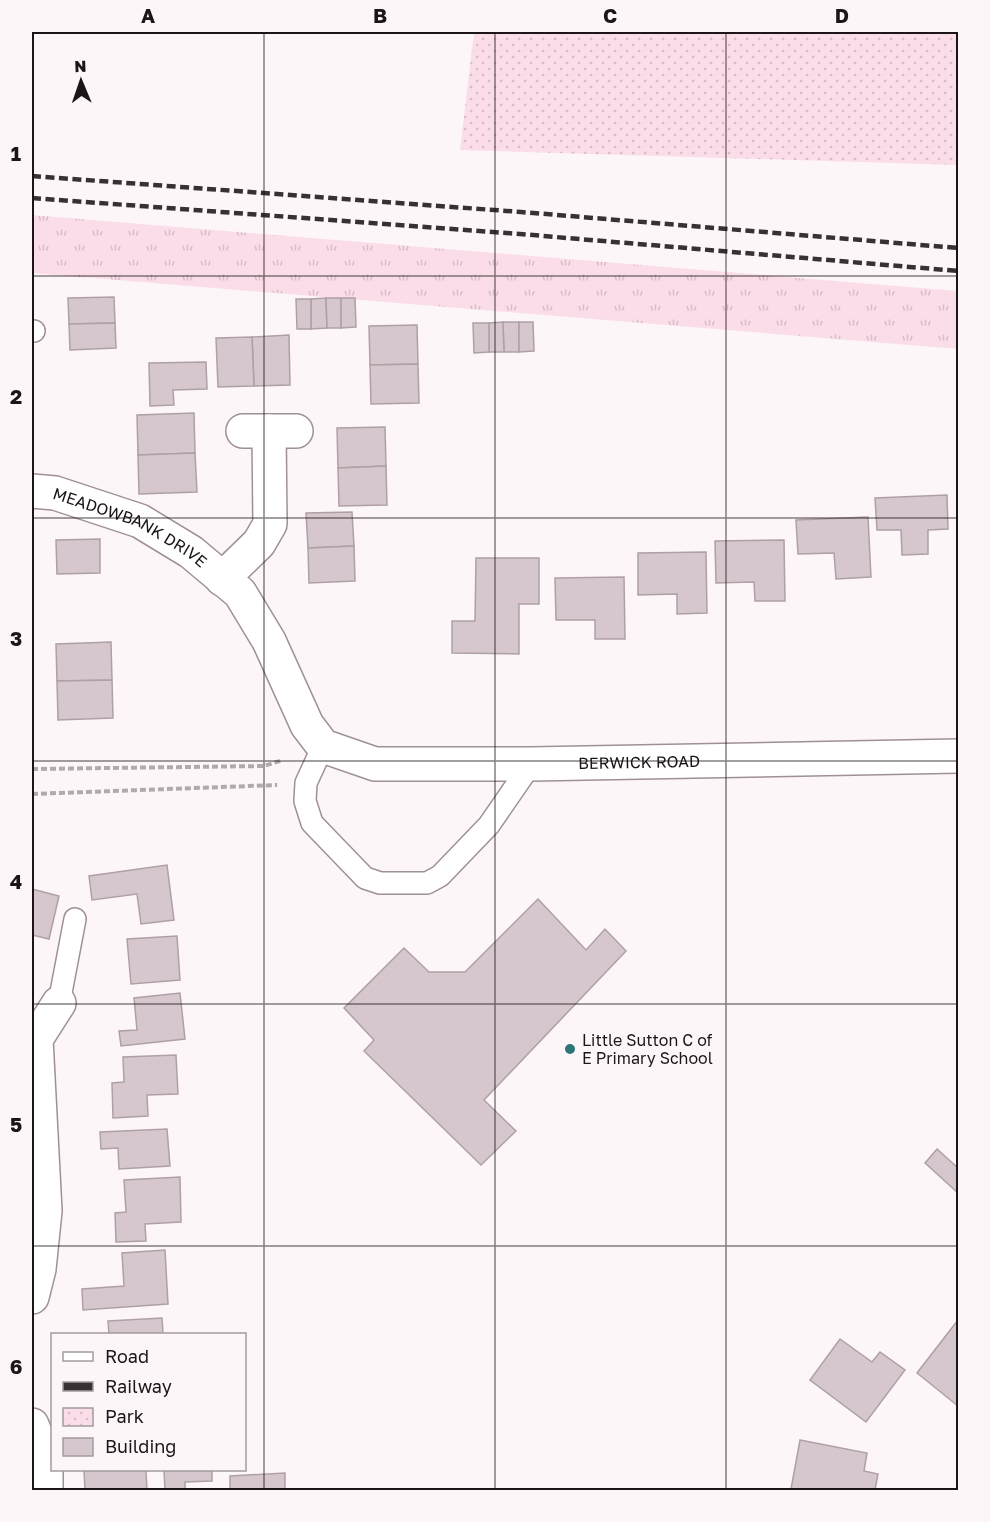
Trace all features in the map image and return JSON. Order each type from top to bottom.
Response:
[{"type":"street","name":"MEADOWBANK DRIVE","points":[[222,579],[258,543],[270,524],[269,431]]},
{"type":"street","name":"MEADOWBANK DRIVE","points":[[32,491],[55,493],[140,522],[191,552],[240,593],[269,641],[308,724],[323,746]]},
{"type":"street","name":"BERWICK ROAD","points":[[323,746],[375,764],[531,764],[958,756]]},
{"type":"street","points":[[32,1297],[39,1269],[45,1211],[34,1036],[59,1003]]},
{"type":"street","points":[[32,1425],[46,1461],[46,1491]]},
{"type":"lane","points":[[323,746],[306,783],[304,801],[312,823],[365,878],[380,883],[427,883],[440,876],[489,825],[531,764]]},
{"type":"lane","points":[[59,1003],[75,919]]},
{"type":"path","points":[[32,769],[264,766],[323,746]]},
{"type":"path","points":[[32,794],[283,785]]},
{"type":"green space","points":[[474,32],[958,32],[958,165],[460,150]]},
{"type":"green space","points":[[32,215],[958,291],[958,349],[32,273]]},
{"type":"building","points":[[114,297],[115,323],[69,324],[68,298]]},
{"type":"building","points":[[326,298],[327,328],[311,329],[311,299]]},
{"type":"building","points":[[326,298],[341,298],[341,328],[327,328]]},
{"type":"building","points":[[341,298],[355,298],[356,327],[341,328]]},
{"type":"building","points":[[296,299],[311,299],[311,329],[297,329]]},
{"type":"building","points":[[503,322],[519,322],[519,352],[504,352]]},
{"type":"building","points":[[503,322],[504,352],[489,352],[489,323]]},
{"type":"building","points":[[519,322],[533,322],[534,351],[519,352]]},
{"type":"building","points":[[115,323],[116,348],[70,350],[69,324]]},
{"type":"building","points":[[473,323],[489,323],[489,352],[474,353]]},
{"type":"building","points":[[417,325],[418,364],[370,365],[369,326]]},
{"type":"building","points":[[289,335],[290,385],[254,386],[252,337]]},
{"type":"building","points":[[252,337],[254,386],[218,387],[216,338]]},
{"type":"building","points":[[206,362],[207,389],[173,390],[174,405],[150,406],[149,363]]},
{"type":"building","points":[[418,364],[419,403],[371,404],[370,365]]},
{"type":"building","points":[[194,413],[195,453],[138,455],[137,415]]},
{"type":"building","points":[[385,427],[386,466],[338,468],[337,428]]},
{"type":"building","points":[[195,453],[197,492],[139,494],[138,455]]},
{"type":"building","points":[[386,466],[387,505],[339,506],[338,468]]},
{"type":"building","points":[[947,495],[948,529],[928,530],[928,554],[902,555],[901,530],[877,530],[875,498]]},
{"type":"building","points":[[352,512],[354,546],[308,548],[306,513]]},
{"type":"building","points":[[868,517],[871,577],[836,579],[834,553],[798,554],[796,520]]},
{"type":"building","points":[[100,539],[100,573],[57,574],[56,540]]},
{"type":"building","points":[[784,540],[785,601],[755,601],[754,582],[716,583],[715,541]]},
{"type":"building","points":[[354,546],[355,581],[309,583],[308,548]]},
{"type":"building","points":[[706,552],[707,613],[677,614],[677,594],[638,595],[638,553]]},
{"type":"building","points":[[476,558],[539,558],[539,604],[519,604],[519,654],[452,653],[452,621],[475,621]]},
{"type":"building","points":[[624,577],[625,639],[595,639],[595,620],[556,620],[555,578]]},
{"type":"building","points":[[111,642],[112,680],[57,681],[56,644]]},
{"type":"building","points":[[112,680],[113,718],[58,720],[57,681]]},
{"type":"building","points":[[167,865],[174,920],[141,924],[137,894],[92,900],[89,876]]},
{"type":"building","points":[[32,889],[59,896],[49,939],[32,935]]},
{"type":"building","points":[[538,899],[586,950],[605,929],[626,951],[484,1100],[516,1131],[481,1165],[364,1051],[374,1040],[344,1008],[404,948],[429,972],[465,972]]},
{"type":"building","points":[[177,936],[180,980],[131,984],[127,939]]},
{"type":"building","points":[[180,993],[185,1039],[121,1046],[119,1031],[137,1030],[134,998]]},
{"type":"building","points":[[176,1055],[178,1094],[147,1095],[148,1116],[113,1118],[112,1083],[124,1082],[123,1057]]},
{"type":"building","points":[[167,1129],[170,1166],[119,1169],[118,1148],[101,1149],[100,1132]]},
{"type":"building","points":[[937,1149],[958,1168],[958,1193],[925,1163]]},
{"type":"building","points":[[180,1177],[181,1222],[145,1224],[146,1241],[116,1242],[115,1213],[126,1212],[124,1180]]},
{"type":"building","points":[[165,1250],[168,1304],[83,1310],[82,1289],[124,1286],[122,1253]]},
{"type":"building","points":[[162,1318],[163,1333],[109,1333],[108,1321]]},
{"type":"building","points":[[958,1320],[958,1406],[917,1373]]},
{"type":"building","points":[[840,1339],[872,1362],[880,1352],[905,1370],[866,1422],[810,1380]]},
{"type":"building","points":[[800,1440],[867,1453],[864,1471],[878,1474],[875,1490],[791,1489]]},
{"type":"building","points":[[84,1471],[146,1471],[147,1490],[85,1490]]},
{"type":"building","points":[[164,1471],[212,1471],[212,1481],[185,1482],[185,1490],[165,1490]]},
{"type":"building","points":[[285,1473],[285,1490],[230,1490],[230,1476]]},
{"type":"railway","points":[[32,176],[521,212],[958,248]]},
{"type":"railway","points":[[32,198],[520,234],[958,271]]},
{"type":"place","name":"Little Sutton C of E Primary School","points":[[570,1049]]}]
